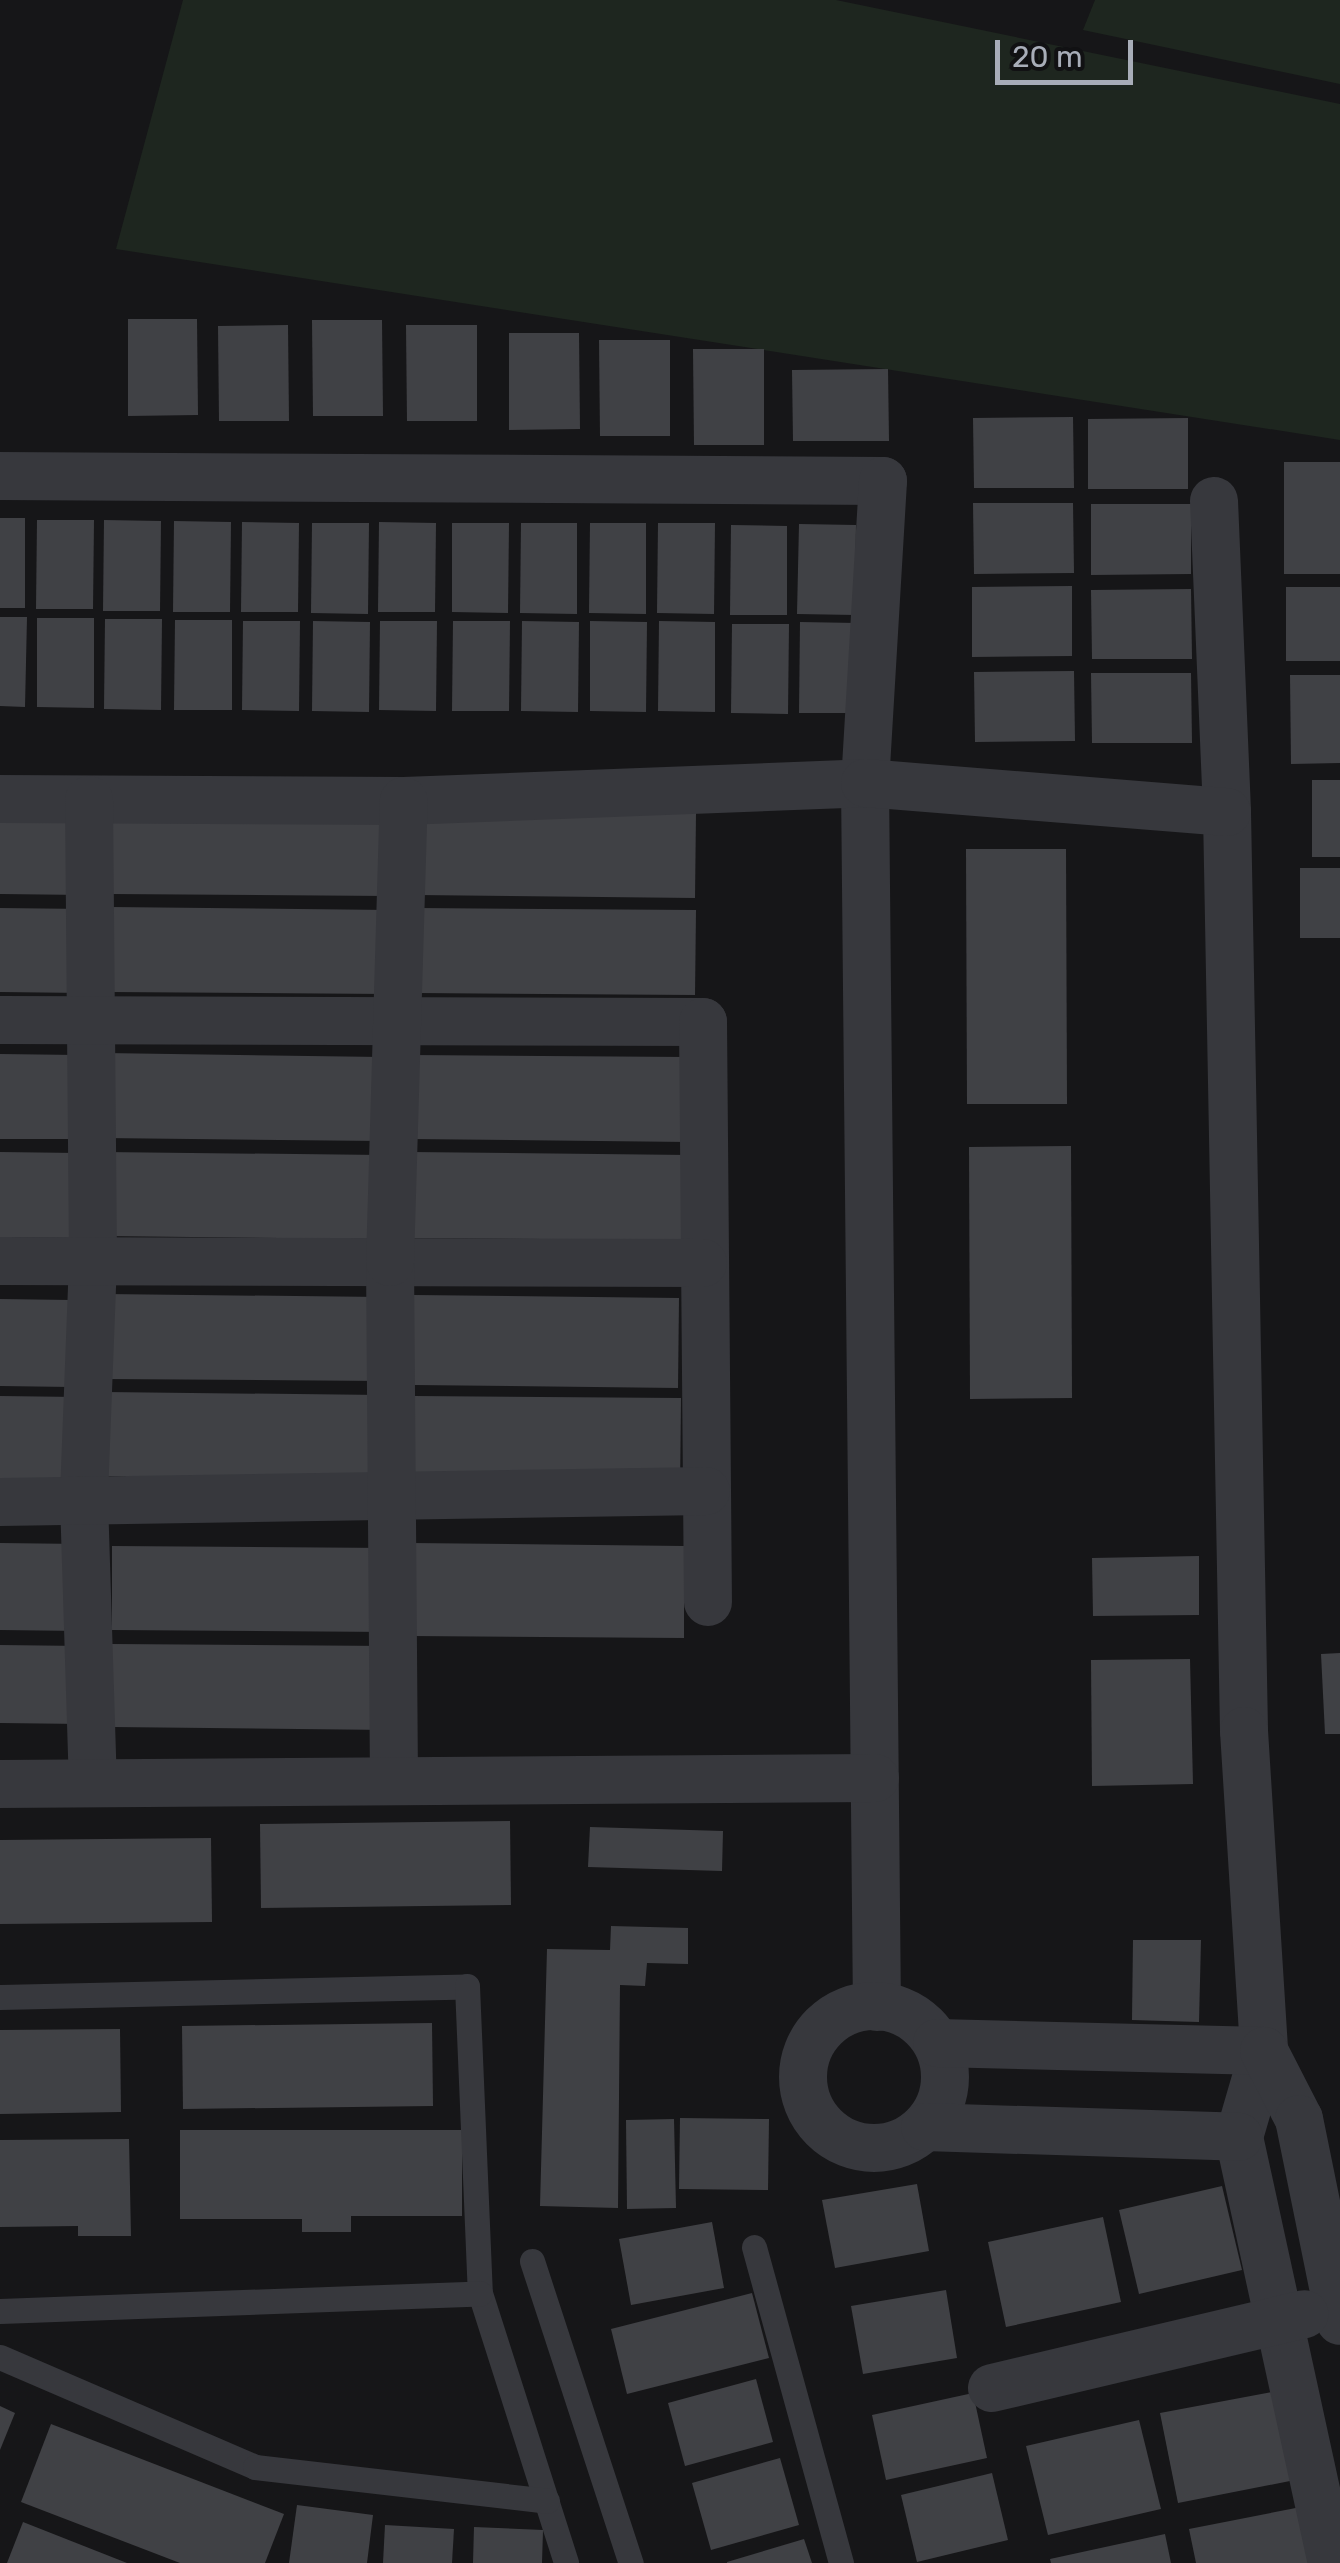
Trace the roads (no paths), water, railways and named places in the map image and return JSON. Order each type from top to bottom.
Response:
[{"type":"street","points":[[0,476],[883,482],[865,783],[877,2006]]},
{"type":"street","points":[[1214,500],[1227,812],[1244,1731],[1264,2051],[1239,2137],[1332,2563]]},
{"type":"street","points":[[0,799],[404,801],[865,783],[1227,812]]},
{"type":"street","points":[[89,800],[93,1261],[84,1500],[93,1783]]},
{"type":"street","points":[[394,1782],[390,1262],[401,1018],[404,801]]},
{"type":"street","points":[[0,1020],[401,1018],[703,1022],[708,1602]]},
{"type":"street","points":[[0,1261],[703,1263]]},
{"type":"street","points":[[0,1502],[706,1491]]},
{"type":"street","points":[[0,1784],[875,1778]]},
{"type":"street","points":[[877,2006],[904,2012],[937,2043],[944,2064],[944,2087],[925,2127],[906,2140],[863,2147],[842,2140],[810,2109],[804,2089],[810,2046],[840,2015],[877,2006]]},
{"type":"street","points":[[937,2043],[1264,2051]]},
{"type":"street","points":[[992,2388],[1277,2322],[1338,2313],[1299,2119],[1264,2051]]},
{"type":"street","points":[[925,2127],[1239,2137]]},
{"type":"lane","points":[[0,1997],[468,1986],[480,2292],[566,2563]]},
{"type":"lane","points":[[754,2247],[841,2563]]},
{"type":"lane","points":[[532,2261],[632,2563]]},
{"type":"lane","points":[[0,2311],[480,2292]]},
{"type":"lane","points":[[0,2356],[255,2467],[547,2501]]}]
